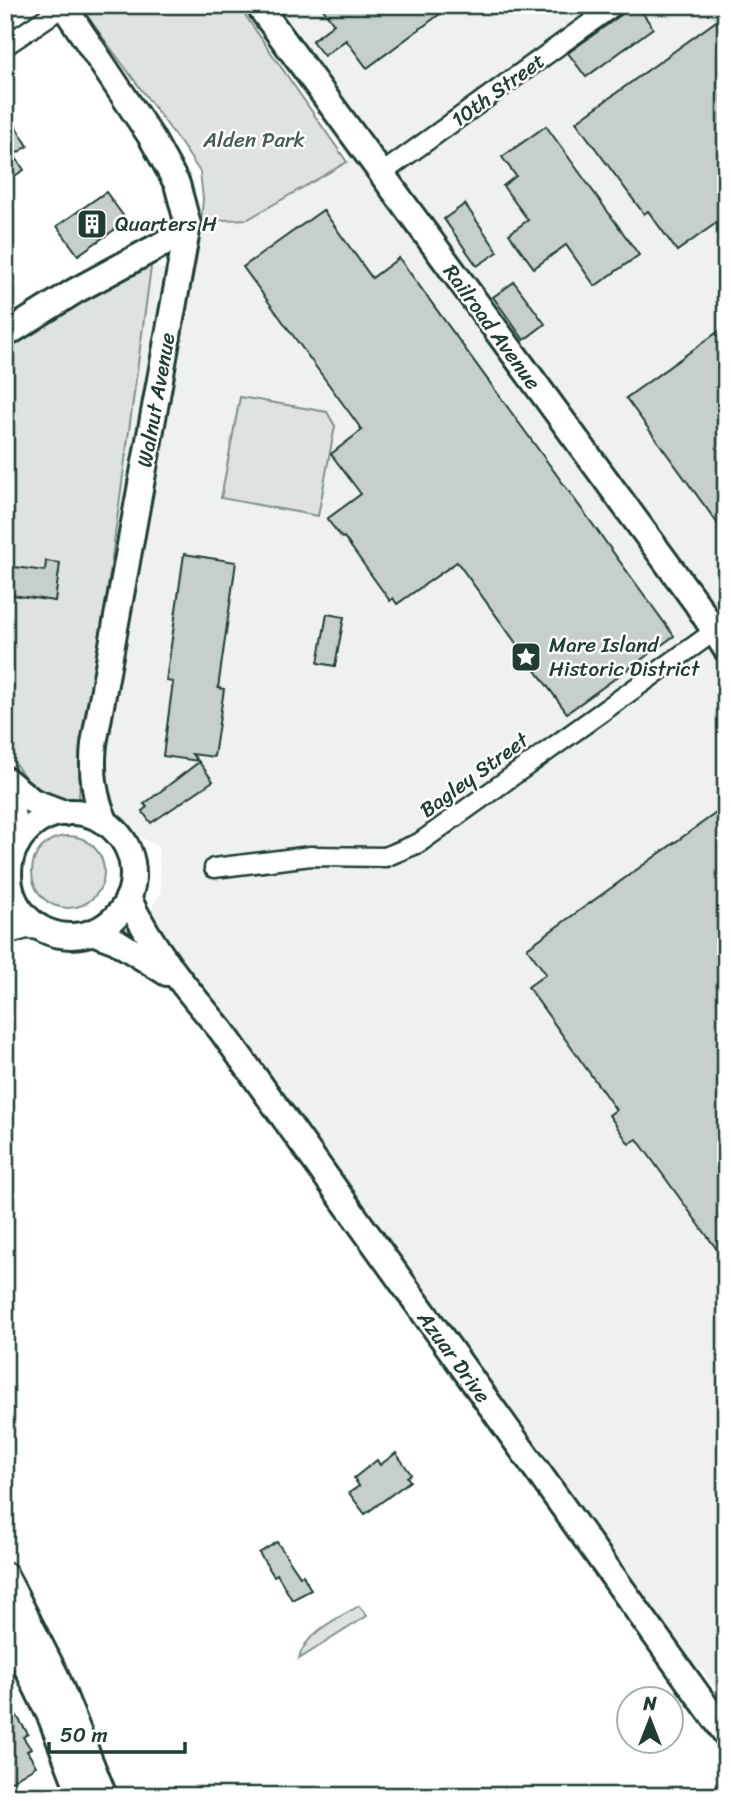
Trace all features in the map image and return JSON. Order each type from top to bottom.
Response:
[{"type":"street","name":"Railroad Avenue","points":[[258,5],[697,604],[722,634]]},
{"type":"street","name":"10th Street","points":[[380,174],[615,5]]},
{"type":"street","points":[[5,46],[64,6]]},
{"type":"street","name":"Walnut Avenue","points":[[64,6],[151,137],[177,184],[188,225],[94,744],[92,763],[95,794],[106,823]]},
{"type":"street","points":[[5,335],[75,291],[164,243],[188,225]]},
{"type":"street","name":"Bagley Street","points":[[214,868],[311,856],[385,857],[419,843],[722,634]]},
{"type":"street","points":[[5,779],[32,801],[64,813]]},
{"type":"street","points":[[5,790],[12,811],[17,844],[7,881],[21,911],[44,930]]},
{"type":"street","points":[[5,935],[27,929],[68,935],[92,932],[106,925],[119,913],[128,898],[133,874],[131,858],[119,835],[106,823],[79,813],[64,813],[37,823],[17,844]]},
{"type":"street","name":"Azuar Drive","points":[[128,898],[147,934],[179,982],[221,1030],[726,1734]]},
{"type":"street","name":"Azuar Drive","points":[[92,932],[132,950],[179,982]]},
{"type":"street","points":[[5,1575],[56,1676],[104,1796]]},
{"type":"street","points":[[5,1622],[51,1718],[81,1796]]},
{"type":"shaded area","points":[[240,5],[726,5],[726,1702],[701,1669],[680,1671],[135,933],[161,893],[158,847],[130,831],[109,804],[79,799],[80,768],[89,728],[151,267],[192,270],[201,221],[248,219],[350,160]]},
{"type":"green space","name":"Alden Park","points":[[79,5],[238,5],[347,162],[248,219],[201,221],[203,199],[200,172]]},
{"type":"green space","points":[[136,263],[151,267],[89,728],[80,768],[79,799],[56,799],[32,788],[5,749],[5,338]]},
{"type":"green space","points":[[240,397],[327,412],[335,426],[318,516],[221,498]]},
{"type":"green space","points":[[68,836],[88,842],[98,852],[104,872],[98,892],[88,902],[68,908],[48,902],[38,892],[32,872],[38,852],[48,842]]},
{"type":"green space","points":[[359,1606],[367,1616],[299,1659],[314,1634]]},
{"type":"building","points":[[320,5],[452,5],[367,68],[346,40],[324,56],[312,41],[334,24]]},
{"type":"building","points":[[627,5],[637,5],[653,28],[586,77],[568,53],[622,14]]},
{"type":"building","points":[[726,14],[726,216],[677,251],[648,211],[644,214],[576,122]]},
{"type":"building","points":[[5,110],[28,146],[14,155],[24,170],[5,182]]},
{"type":"building","points":[[546,126],[639,255],[595,286],[566,245],[534,268],[509,234],[528,220],[503,186],[516,176],[502,157]]},
{"type":"building","name":"Quarters H","points":[[106,192],[127,221],[78,255],[57,226]]},
{"type":"building","points":[[465,204],[498,252],[477,266],[444,219]]},
{"type":"building","points":[[323,210],[372,278],[399,258],[674,636],[567,713],[457,562],[397,604],[393,598],[390,601],[344,537],[342,538],[327,519],[361,494],[331,454],[362,430],[243,267]]},
{"type":"building","points":[[514,282],[545,324],[524,340],[493,297]]},
{"type":"building","points":[[726,326],[726,535],[626,398]]},
{"type":"building","points":[[184,554],[236,562],[218,688],[224,689],[214,757],[192,754],[198,761],[163,756],[173,682],[166,681]]},
{"type":"building","points":[[46,561],[60,563],[55,601],[5,594],[5,566],[45,571]]},
{"type":"building","points":[[327,614],[344,617],[335,666],[318,663]]},
{"type":"building","points":[[199,762],[213,781],[151,823],[142,811],[147,807],[144,804]]},
{"type":"building","points":[[726,806],[726,1262],[637,1139],[629,1144],[609,1115],[616,1110],[528,987],[546,974],[527,948]]},
{"type":"building","points":[[396,1453],[411,1474],[407,1477],[410,1481],[365,1514],[349,1493],[359,1486],[354,1478],[377,1460],[380,1465]]},
{"type":"building","points":[[277,1542],[300,1576],[303,1575],[311,1590],[292,1600],[277,1574],[274,1576],[259,1553]]},
{"type":"building","points":[[5,1697],[28,1734],[23,1737],[31,1749],[27,1751],[36,1766],[5,1785]]},
{"type":"place","name":"Quarters H","points":[[92,224]]},
{"type":"place","name":"Mare Island Historic District","points":[[526,657]]}]
